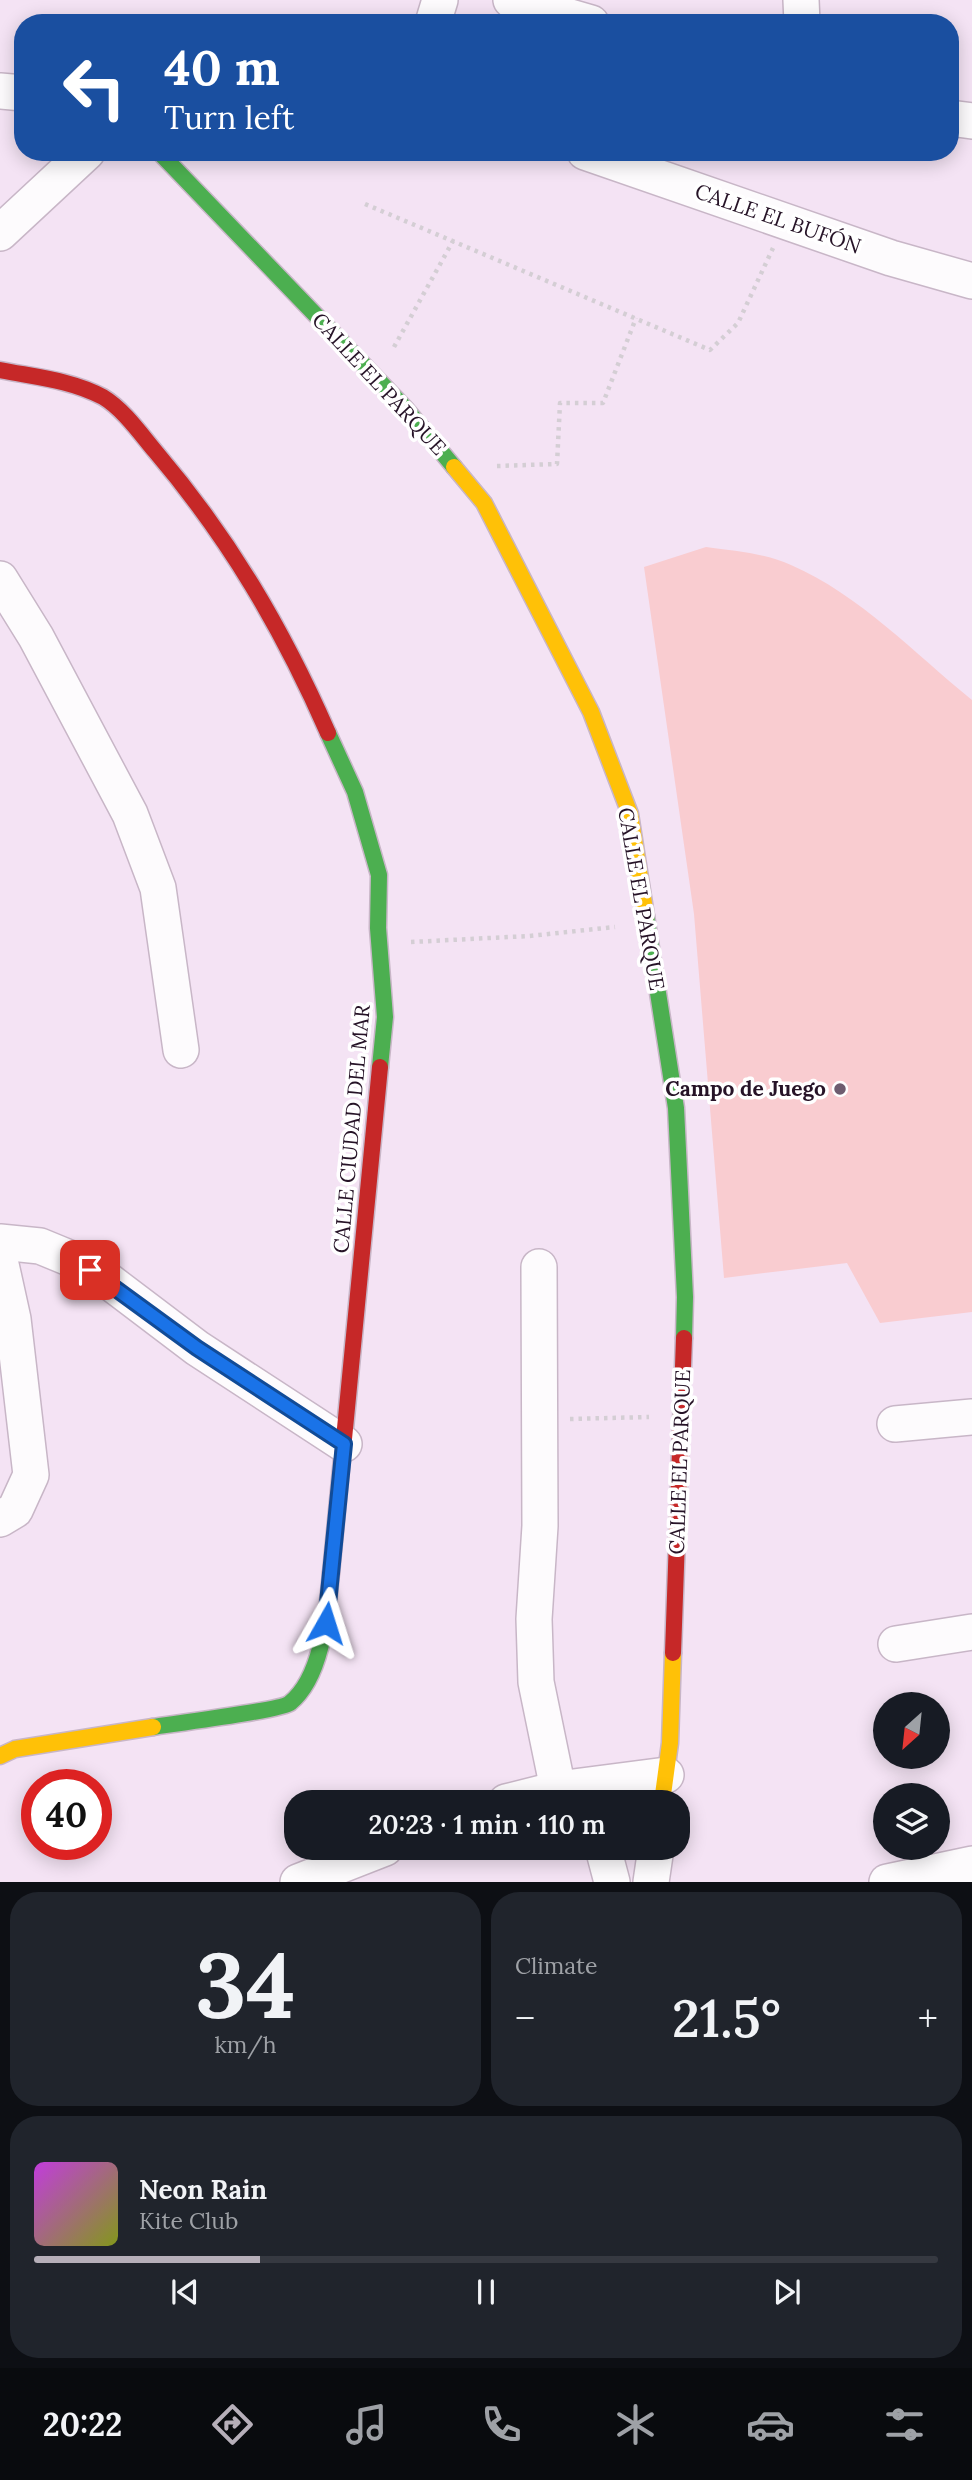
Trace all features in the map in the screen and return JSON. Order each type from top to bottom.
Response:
[{"type":"street","points":[[511,0],[560,14]]},
{"type":"street","points":[[0,233],[77,161]]},
{"type":"street","name":"CALLE EL PARQUE","points":[[168,161],[376,378],[484,503],[591,712],[630,814],[677,1108],[685,1297],[670,1743],[664,1789]]},
{"type":"street","name":"CALLE EL BUFÓN","points":[[611,161],[891,258],[972,281]]},
{"type":"street","name":"CALLE CIUDAD DEL MAR","points":[[0,370],[75,384],[106,399],[133,425],[180,480],[243,566],[302,674],[355,792],[379,875],[385,1017],[326,1623],[308,1683],[288,1705],[16,1749],[0,1756]]},
{"type":"street","points":[[0,579],[36,637],[130,814],[158,888],[181,1050]]},
{"type":"street","points":[[0,1242],[40,1246],[74,1260],[106,1279],[197,1348],[344,1444]]},
{"type":"street","points":[[0,1260],[13,1319],[31,1475],[15,1510],[0,1519]]},
{"type":"street","points":[[539,1267],[540,1526],[534,1619],[536,1682],[579,1790]]},
{"type":"street","points":[[895,1424],[972,1417]]},
{"type":"street","points":[[896,1644],[972,1632]]},
{"type":"street","points":[[643,1790],[664,1789]]},
{"type":"street","points":[[298,1881],[353,1860]]},
{"type":"street","points":[[606,1860],[612,1881]]},
{"type":"street","points":[[651,1881],[654,1860]]},
{"type":"street","points":[[891,1881],[972,1864]]},
{"type":"path","points":[[365,204],[710,350],[738,323],[785,222]]},
{"type":"path","points":[[376,378],[453,241]]},
{"type":"path","points":[[454,467],[557,464],[560,403],[603,403],[636,318]]},
{"type":"path","points":[[380,944],[529,936],[647,923]]},
{"type":"path","points":[[539,1420],[681,1416]]},
{"type":"shaded area","name":"Campo de Juego","points":[[706,547],[770,558],[816,577],[886,626],[972,700],[972,1312],[880,1323],[847,1263],[724,1278],[694,914],[644,567]]},
{"type":"traffic: fast","points":[[168,161],[406,409],[454,467]]},
{"type":"traffic: fast","points":[[328,733],[355,792],[379,875],[378,928],[385,1017],[380,1067]]},
{"type":"traffic: fast","points":[[646,916],[676,1108],[685,1297],[684,1338]]},
{"type":"traffic: fast","points":[[153,1727],[248,1713],[290,1703],[310,1677],[316,1661],[325,1625],[331,1573]]},
{"type":"traffic: slow","points":[[454,467],[484,503],[591,712],[630,814],[646,916]]},
{"type":"traffic: slow","points":[[664,1790],[670,1743],[673,1653]]},
{"type":"traffic: slow","points":[[0,1756],[15,1749],[153,1727]]},
{"type":"traffic: jam","points":[[0,370],[53,380],[91,391],[110,402],[131,422],[207,517],[252,585],[292,657],[328,733]]},
{"type":"traffic: jam","points":[[331,1573],[380,1067]]},
{"type":"traffic: jam","points":[[673,1653],[684,1338]]},
{"type":"place","name":"Campo de Juego","points":[[840,1089]]},
{"type":"route","points":[[90,1270],[106,1279],[197,1348],[344,1444],[326,1623]]}]
